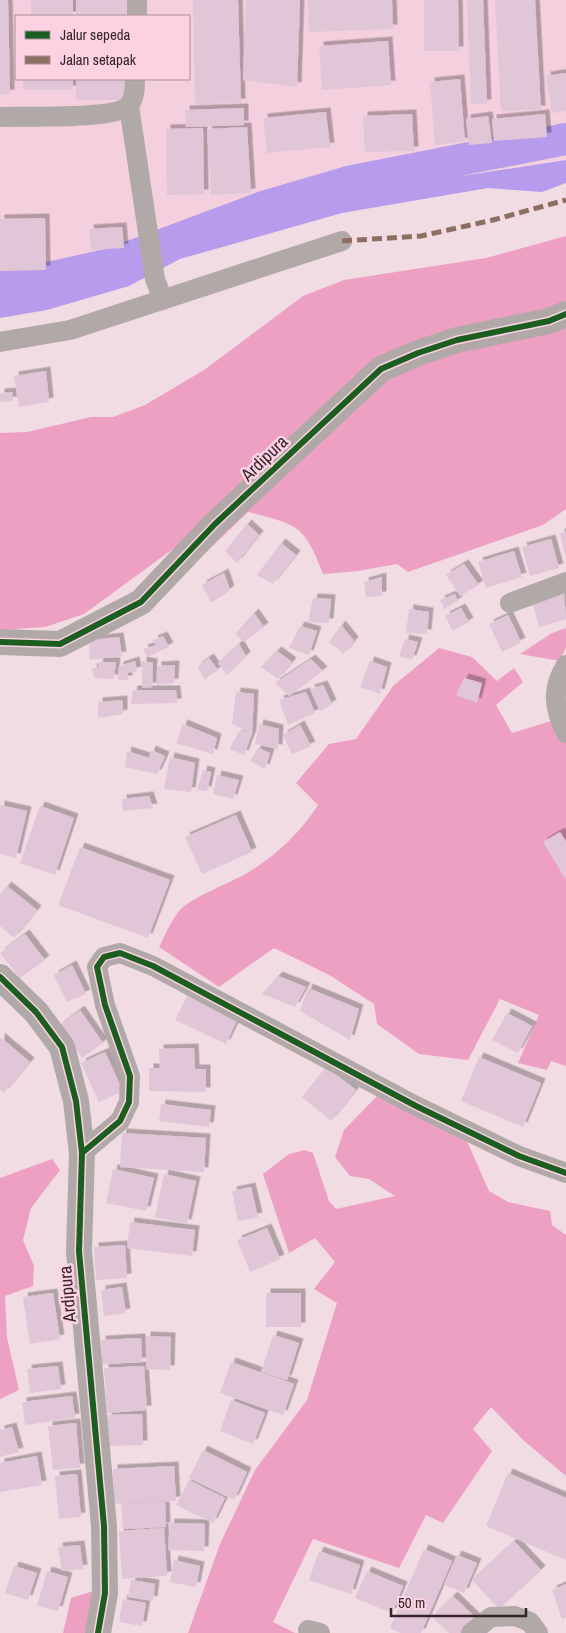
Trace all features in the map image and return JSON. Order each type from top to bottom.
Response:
[{"type":"street","points":[[137,0],[137,15]]},
{"type":"street","points":[[135,80],[134,94],[129,106],[155,279],[163,300]]},
{"type":"street","points":[[0,117],[97,115],[118,112],[129,106]]},
{"type":"street","points":[[0,342],[70,330],[342,241]]},
{"type":"street","name":"Ardipura","points":[[0,642],[60,644],[141,602],[216,524],[381,369],[418,353],[457,340],[533,325],[566,314]]},
{"type":"street","points":[[510,603],[566,582]]},
{"type":"street","points":[[566,665],[555,693],[557,715],[566,733]]},
{"type":"street","points":[[82,1153],[120,1121],[130,1102],[130,1076],[105,1005],[97,967],[104,957],[120,953],[153,966],[416,1106],[519,1156],[566,1172]]},
{"type":"street","name":"Ardipura","points":[[0,977],[36,1012],[62,1047],[76,1101],[82,1153],[78,1250],[104,1526],[105,1593],[98,1633]]},
{"type":"street","points":[[471,1633],[492,1617],[516,1616],[530,1622],[538,1633]]},
{"type":"shaded area","points":[[0,0],[566,0],[566,160],[481,172],[137,257],[89,275],[0,293]]},
{"type":"shaded area","points":[[566,160],[566,183],[542,192],[488,188],[342,213],[180,259],[129,286],[47,310],[0,318],[0,293],[89,275],[196,231],[272,205]]},
{"type":"shaded area","points":[[566,236],[566,509],[543,525],[408,572],[397,564],[358,571],[323,574],[310,545],[297,529],[278,520],[248,512],[192,566],[173,549],[84,614],[45,627],[0,630],[0,433],[27,432],[91,417],[113,417],[145,405],[204,370],[303,296],[344,280],[486,258]]},
{"type":"shaded area","points":[[566,628],[566,647],[560,661],[520,654],[552,633]]},
{"type":"shaded area","points":[[439,648],[472,657],[497,681],[514,668],[523,682],[496,705],[512,733],[561,718],[566,726],[566,1066],[551,1061],[547,1070],[518,1063],[539,1015],[500,999],[468,1060],[419,1054],[377,1024],[374,1004],[331,976],[274,948],[219,987],[159,947],[174,918],[186,905],[258,866],[295,834],[318,805],[296,783],[329,744],[356,739],[393,686]]},
{"type":"shaded area","points":[[377,1096],[466,1139],[489,1191],[508,1202],[550,1211],[552,1225],[566,1235],[566,1476],[523,1440],[491,1407],[473,1429],[492,1451],[443,1523],[426,1515],[399,1568],[313,1539],[273,1622],[295,1633],[188,1633],[220,1544],[255,1470],[307,1400],[337,1303],[314,1289],[335,1262],[315,1238],[289,1253],[263,1174],[289,1154],[305,1150],[313,1153],[329,1201],[336,1209],[395,1196],[369,1179],[350,1176],[335,1157],[344,1130]]},
{"type":"shaded area","points":[[52,1159],[60,1170],[31,1208],[23,1240],[34,1266],[33,1286],[5,1296],[7,1337],[19,1390],[0,1399],[0,1178]]},
{"type":"shaded area","points":[[93,1591],[89,1633],[63,1633],[71,1598]]},
{"type":"building","points":[[0,0],[8,0],[10,94],[0,95]]},
{"type":"building","points":[[31,0],[73,0],[73,15],[31,15]]},
{"type":"building","points":[[76,0],[129,0],[129,15],[76,15]]},
{"type":"building","points":[[193,0],[238,0],[241,103],[195,104]]},
{"type":"building","points":[[246,0],[300,0],[297,87],[243,80]]},
{"type":"building","points":[[308,0],[392,0],[393,29],[309,32]]},
{"type":"building","points":[[424,0],[458,0],[459,51],[424,51]]},
{"type":"building","points":[[467,0],[483,0],[487,104],[471,104]]},
{"type":"building","points":[[495,0],[535,0],[541,110],[501,111]]},
{"type":"building","points":[[388,41],[391,85],[322,90],[319,46]]},
{"type":"building","points":[[566,73],[566,111],[552,113],[546,76]]},
{"type":"building","points":[[460,79],[465,142],[435,145],[430,82]]},
{"type":"building","points":[[23,80],[73,80],[73,90],[23,90]]},
{"type":"building","points":[[76,80],[129,80],[129,100],[76,100]]},
{"type":"building","points":[[244,108],[244,125],[186,127],[185,110]]},
{"type":"building","points":[[326,112],[330,147],[267,153],[263,118]]},
{"type":"building","points":[[412,114],[414,151],[365,152],[363,116]]},
{"type":"building","points":[[545,114],[547,137],[494,141],[492,119]]},
{"type":"building","points":[[488,116],[492,143],[469,145],[466,119]]},
{"type":"building","points":[[247,127],[251,193],[211,195],[207,129]]},
{"type":"building","points":[[203,128],[204,194],[167,195],[166,129]]},
{"type":"building","points":[[45,218],[46,270],[0,271],[0,219]]},
{"type":"building","points":[[122,227],[124,248],[91,250],[89,229]]},
{"type":"building","points":[[46,371],[49,402],[19,407],[14,376]]},
{"type":"building","points":[[12,392],[13,401],[0,402],[0,393]]},
{"type":"building","points":[[247,524],[259,535],[237,563],[225,551]]},
{"type":"building","points":[[566,532],[566,555],[565,555],[560,533]]},
{"type":"building","points":[[551,539],[559,568],[530,576],[522,547]]},
{"type":"building","points":[[281,543],[296,555],[273,584],[257,575]]},
{"type":"building","points":[[514,551],[522,577],[486,588],[478,562]]},
{"type":"building","points":[[464,564],[479,585],[460,596],[446,575]]},
{"type":"building","points":[[224,573],[230,590],[211,603],[202,585]]},
{"type":"building","points":[[382,577],[382,596],[366,597],[364,582]]},
{"type":"building","points":[[564,593],[566,619],[539,627],[532,602]]},
{"type":"building","points":[[455,594],[458,601],[444,609],[440,600]]},
{"type":"building","points":[[313,598],[331,599],[329,623],[308,622]]},
{"type":"building","points":[[461,608],[469,622],[453,631],[445,616]]},
{"type":"building","points":[[409,609],[429,612],[427,634],[406,633]]},
{"type":"building","points":[[254,613],[264,627],[244,642],[235,634]]},
{"type":"building","points":[[508,615],[521,642],[502,652],[489,624]]},
{"type":"building","points":[[341,625],[354,641],[344,654],[329,642]]},
{"type":"building","points":[[300,626],[317,631],[309,655],[289,648]]},
{"type":"building","points":[[163,636],[169,647],[147,657],[143,649],[156,645],[153,640]]},
{"type":"building","points":[[119,637],[122,656],[89,660],[90,640]]},
{"type":"building","points":[[405,639],[418,642],[412,660],[399,656]]},
{"type":"building","points":[[239,644],[246,656],[227,675],[218,663]]},
{"type":"building","points":[[277,651],[292,662],[278,679],[261,667]]},
{"type":"building","points":[[209,658],[218,670],[205,679],[197,667]]},
{"type":"building","points":[[311,659],[323,671],[289,696],[275,683]]},
{"type":"building","points":[[135,661],[137,671],[128,673],[128,680],[118,680],[119,666]]},
{"type":"building","points":[[142,661],[153,663],[152,687],[142,688]]},
{"type":"building","points":[[370,661],[387,667],[380,694],[360,687]]},
{"type":"building","points":[[98,662],[116,662],[114,679],[94,678],[92,668],[99,668]]},
{"type":"building","points":[[175,665],[174,683],[157,685],[157,666]]},
{"type":"building","points":[[464,678],[482,683],[477,703],[456,695]]},
{"type":"building","points":[[323,685],[332,704],[320,711],[310,689]]},
{"type":"building","points":[[133,690],[176,690],[177,703],[131,704]]},
{"type":"building","points":[[236,692],[254,694],[252,734],[244,755],[229,749],[240,730],[248,732],[232,724]]},
{"type":"building","points":[[306,692],[315,713],[288,725],[279,700]]},
{"type":"building","points":[[123,700],[123,714],[98,718],[98,702]]},
{"type":"building","points":[[183,724],[217,738],[213,754],[176,743]]},
{"type":"building","points":[[259,724],[279,729],[278,749],[255,744]]},
{"type":"building","points":[[300,725],[311,746],[292,754],[283,735]]},
{"type":"building","points":[[258,748],[270,753],[265,769],[250,761]]},
{"type":"building","points":[[151,750],[165,756],[157,774],[125,767],[127,751],[149,758]]},
{"type":"building","points":[[170,757],[195,763],[191,792],[164,789]]},
{"type":"building","points":[[203,770],[211,772],[207,791],[197,790]]},
{"type":"building","points":[[217,775],[239,780],[233,799],[213,794]]},
{"type":"building","points":[[149,796],[153,808],[123,811],[122,799]]},
{"type":"building","points":[[0,805],[27,811],[16,858],[0,854]]},
{"type":"building","points":[[40,806],[74,818],[55,875],[20,863]]},
{"type":"building","points":[[236,815],[252,852],[202,874],[185,837]]},
{"type":"building","points":[[560,832],[566,841],[566,880],[543,842]]},
{"type":"building","points":[[80,847],[170,880],[148,938],[58,905]]},
{"type":"building","points":[[7,886],[37,910],[14,938],[0,926],[0,894]]},
{"type":"building","points":[[25,934],[45,960],[20,978],[0,953]]},
{"type":"building","points":[[72,965],[86,994],[67,1002],[54,975]]},
{"type":"building","points":[[278,976],[306,987],[295,1007],[262,994]]},
{"type":"building","points":[[308,988],[359,1009],[350,1040],[300,1011]]},
{"type":"building","points":[[189,992],[239,1016],[226,1044],[175,1020]]},
{"type":"building","points":[[80,1010],[103,1043],[82,1058],[59,1026]]},
{"type":"building","points":[[507,1013],[532,1026],[518,1053],[492,1040]]},
{"type":"building","points":[[0,1037],[30,1062],[4,1093],[0,1090]]},
{"type":"building","points":[[194,1048],[195,1069],[206,1069],[206,1092],[149,1091],[149,1068],[160,1068],[159,1049]]},
{"type":"building","points":[[105,1052],[123,1091],[99,1102],[81,1063]]},
{"type":"building","points":[[479,1057],[541,1083],[523,1127],[461,1101]]},
{"type":"building","points":[[326,1067],[356,1090],[331,1121],[302,1097]]},
{"type":"building","points":[[161,1104],[211,1110],[209,1127],[159,1121]]},
{"type":"building","points":[[122,1133],[206,1138],[204,1172],[120,1167]]},
{"type":"building","points":[[113,1169],[154,1178],[146,1211],[106,1203]]},
{"type":"building","points":[[164,1174],[196,1181],[187,1224],[155,1217]]},
{"type":"building","points":[[251,1187],[258,1217],[238,1221],[232,1191]]},
{"type":"building","points":[[130,1222],[195,1230],[192,1256],[127,1248]]},
{"type":"building","points":[[267,1228],[280,1259],[250,1272],[237,1240]]},
{"type":"building","points":[[125,1245],[127,1278],[96,1280],[94,1247]]},
{"type":"building","points":[[122,1287],[126,1313],[104,1316],[101,1290]]},
{"type":"building","points":[[53,1293],[60,1339],[30,1344],[23,1297]]},
{"type":"building","points":[[266,1293],[301,1293],[301,1327],[266,1327]]},
{"type":"building","points":[[273,1335],[299,1343],[287,1380],[261,1372]]},
{"type":"building","points":[[146,1336],[171,1337],[170,1370],[146,1369]]},
{"type":"building","points":[[141,1338],[142,1362],[102,1364],[101,1340]]},
{"type":"building","points":[[231,1362],[294,1384],[283,1415],[220,1393]]},
{"type":"building","points":[[58,1366],[61,1389],[30,1393],[27,1369]]},
{"type":"building","points":[[144,1366],[147,1410],[107,1413],[104,1368]]},
{"type":"building","points":[[72,1396],[75,1418],[25,1425],[22,1402]]},
{"type":"building","points":[[231,1400],[265,1413],[253,1444],[220,1431]]},
{"type":"building","points":[[142,1414],[143,1445],[108,1446],[107,1415]]},
{"type":"building","points":[[76,1423],[80,1468],[53,1470],[48,1426]]},
{"type":"building","points":[[12,1427],[19,1452],[0,1457],[0,1430]]},
{"type":"building","points":[[203,1450],[247,1472],[234,1500],[189,1478]]},
{"type":"building","points":[[37,1456],[42,1485],[0,1492],[0,1463]]},
{"type":"building","points":[[174,1466],[176,1501],[114,1504],[113,1469]]},
{"type":"building","points":[[508,1473],[566,1498],[566,1560],[486,1526]]},
{"type":"building","points":[[77,1474],[81,1517],[59,1519],[55,1476]]},
{"type":"building","points":[[189,1480],[225,1498],[213,1523],[176,1505]]},
{"type":"building","points":[[165,1502],[166,1527],[123,1529],[121,1504]]},
{"type":"building","points":[[170,1523],[205,1524],[204,1551],[168,1550]]},
{"type":"building","points":[[164,1528],[167,1576],[122,1579],[119,1531]]},
{"type":"building","points":[[514,1541],[541,1570],[499,1609],[472,1580]]},
{"type":"building","points":[[80,1545],[83,1569],[62,1571],[58,1547]]},
{"type":"building","points":[[424,1549],[452,1561],[421,1633],[401,1633],[390,1628]]},
{"type":"building","points":[[319,1551],[360,1565],[351,1594],[309,1580]]},
{"type":"building","points":[[457,1555],[477,1563],[464,1593],[444,1585]]},
{"type":"building","points":[[174,1560],[200,1566],[196,1587],[170,1582]]},
{"type":"building","points":[[14,1566],[37,1573],[28,1600],[5,1593]]},
{"type":"building","points":[[47,1571],[68,1577],[58,1611],[37,1606]]},
{"type":"building","points":[[367,1571],[403,1586],[392,1613],[355,1598]]},
{"type":"building","points":[[131,1580],[155,1584],[153,1601],[128,1597]]},
{"type":"building","points":[[566,1584],[566,1617],[562,1619],[552,1590]]},
{"type":"building","points":[[453,1596],[477,1619],[464,1633],[449,1633],[432,1617]]},
{"type":"building","points":[[123,1599],[146,1603],[142,1626],[119,1622]]},
{"type":"waterway","points":[[0,285],[17,285],[111,264],[266,206],[348,182],[566,139]]},
{"type":"marked path","points":[[342,241],[421,236],[493,220],[566,200]]},
{"type":"cycle path","points":[[0,642],[60,644],[141,602],[215,524],[381,369],[418,353],[457,340],[549,321],[566,314]]},
{"type":"cycle path","points":[[82,1153],[120,1121],[129,1102],[130,1076],[105,1005],[97,967],[104,957],[120,953],[153,966],[416,1106],[519,1156],[566,1173]]},
{"type":"cycle path","points":[[0,977],[36,1012],[62,1047],[76,1101],[82,1153],[79,1251],[104,1526],[105,1593],[98,1633]]}]
